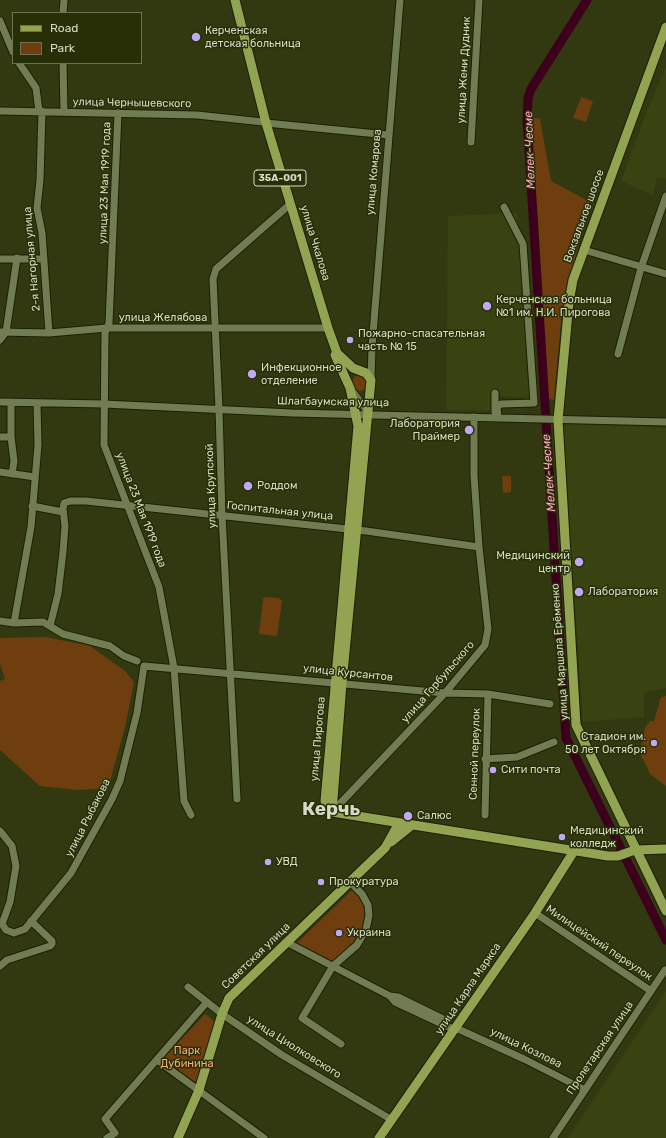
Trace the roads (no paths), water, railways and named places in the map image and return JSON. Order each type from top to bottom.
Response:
[{"type":"main road","name":"улица Чкалова","points":[[235,4],[265,122],[289,205],[326,328],[350,387]]},
{"type":"main road","name":"Вокзальное шоссе","points":[[556,420],[569,302],[574,280],[666,27]]},
{"type":"main road","name":"улица Чкалова","points":[[336,354],[345,362],[369,375],[371,385]]},
{"type":"main road","points":[[360,371],[350,377],[350,387],[354,392],[360,394],[366,392],[371,385]]},
{"type":"main road","name":"улица Комарова","points":[[367,414],[371,385]]},
{"type":"main road","name":"улица Пирогова","points":[[350,387],[358,426],[353,530]]},
{"type":"main road","name":"улица Пирогова","points":[[332,812],[325,801],[353,530],[367,414]]},
{"type":"main road","name":"улица Маршала Ерёменко","points":[[556,420],[576,725],[632,850],[666,911]]},
{"type":"main road","points":[[332,812],[574,851],[618,856],[632,850],[655,848],[666,849]]},
{"type":"main road","points":[[385,820],[390,833],[388,844]]},
{"type":"main road","name":"Советская улица","points":[[178,1138],[198,1090],[222,1014],[229,998],[288,943],[388,844],[399,823]]},
{"type":"main road","points":[[388,844],[412,825]]},
{"type":"main road","name":"улица Карла Маркса","points":[[379,1138],[535,913],[574,851]]},
{"type":"street","points":[[63,12],[64,0]]},
{"type":"street","name":"улица Комарова","points":[[371,385],[372,346],[400,0]]},
{"type":"street","name":"улица Жени Дудник","points":[[471,142],[479,0]]},
{"type":"street","points":[[0,22],[12,50]]},
{"type":"street","name":"2-я Нагорная улица","points":[[20,64],[36,88],[40,111],[40,180],[37,208],[44,259],[49,333]]},
{"type":"street","points":[[63,64],[64,112]]},
{"type":"street","name":"улица Чернышевского","points":[[0,111],[197,115],[388,135]]},
{"type":"street","name":"улица 23 Мая 1919 года","points":[[118,113],[109,323],[104,333],[104,445],[126,506],[159,587],[174,668],[184,801],[191,815]]},
{"type":"street","points":[[618,354],[641,268],[666,196]]},
{"type":"street","name":"улица Крупской","points":[[237,799],[222,516],[220,409],[213,279],[216,270],[289,205]]},
{"type":"street","points":[[496,407],[501,404],[534,403],[523,244],[504,207]]},
{"type":"street","points":[[584,250],[641,268],[666,274]]},
{"type":"street","points":[[0,340],[3,332],[17,258]]},
{"type":"street","points":[[0,259],[44,259]]},
{"type":"street","name":"улица Желябова","points":[[3,332],[49,333],[107,328],[326,328]]},
{"type":"street","name":"улица Комарова","points":[[360,371],[368,364],[372,346]]},
{"type":"street","points":[[350,387],[365,408],[367,414]]},
{"type":"street","points":[[495,393],[496,418]]},
{"type":"street","name":"Шлагбаумская улица","points":[[0,402],[104,404],[292,413],[666,422]]},
{"type":"street","points":[[11,402],[11,437],[14,461],[12,474]]},
{"type":"street","points":[[14,623],[31,527],[38,445],[37,403]]},
{"type":"street","name":"улица Горбульского","points":[[332,812],[446,693],[485,645],[488,629],[479,547],[474,476],[474,417]]},
{"type":"street","points":[[0,437],[11,437]]},
{"type":"street","points":[[0,472],[35,477]]},
{"type":"street","name":"Госпитальная улица","points":[[63,512],[64,504],[70,501],[86,501],[353,530],[479,547]]},
{"type":"street","points":[[32,506],[63,512],[65,526],[63,552],[58,594],[50,626]]},
{"type":"street","points":[[0,621],[14,623],[43,622],[73,637],[110,646],[124,656],[137,661]]},
{"type":"street","name":"улица Курсантов","points":[[144,666],[231,672],[446,693],[488,694],[550,704]]},
{"type":"street","name":"улица Рыбакова","points":[[0,831],[12,846],[16,866],[15,880],[10,902],[2,924],[6,930],[14,934],[25,929],[71,873],[112,799],[120,781],[137,713],[144,666]]},
{"type":"street","name":"Сенной переулок","points":[[485,815],[485,759],[488,694]]},
{"type":"street","points":[[485,759],[517,757],[554,742]]},
{"type":"street","points":[[341,1044],[302,1018],[333,966],[357,945],[363,937],[368,922],[369,910],[366,899],[350,882]]},
{"type":"street","name":"Милицейский переулок","points":[[535,913],[651,991]]},
{"type":"street","points":[[0,966],[7,960],[50,946],[52,941],[31,921]]},
{"type":"street","name":"улица Козлова","points":[[288,943],[390,996],[395,1002],[524,1059],[585,1090]]},
{"type":"street","name":"Пролетарская улица","points":[[553,1138],[665,970]]},
{"type":"street","name":"улица Циолковского","points":[[188,987],[222,1014],[282,1055],[392,1120]]},
{"type":"street","points":[[107,1138],[115,1133],[106,1119],[207,1002]]},
{"type":"street","points":[[157,1060],[259,1137]]},
{"type":"waterway","name":"Мелек-Чесме","points":[[587,0],[531,89],[528,98],[527,120],[566,738],[666,940]]},
{"type":"place","name":"Керченская детская больница","points":[[196,37]]},
{"type":"place","name":"Керченская больница №1 им. Н.И. Пирогова","points":[[487,306]]},
{"type":"place","name":"Пожарно-спасательная часть № 15","points":[[350,340]]},
{"type":"place","name":"Инфекционное отделение","points":[[252,374]]},
{"type":"place","name":"Лаборатория Праймер","points":[[469,430]]},
{"type":"place","name":"Роддом","points":[[248,486]]},
{"type":"place","name":"Медицинский центр","points":[[579,562]]},
{"type":"place","name":"Лаборатория","points":[[579,592]]},
{"type":"place","name":"Стадион им. 50 лет Октября","points":[[654,743]]},
{"type":"place","name":"Сити почта","points":[[493,770]]},
{"type":"place","name":"Салюс","points":[[408,816]]},
{"type":"place","name":"Медицинский колледж","points":[[562,837]]},
{"type":"place","name":"УВД","points":[[268,862]]},
{"type":"place","name":"Прокуратура","points":[[321,882]]},
{"type":"place","name":"Украина","points":[[339,933]]},
{"type":"district","name":"Керчь","points":[[331,810]]},
{"type":"park label","name":"Парк Дубинина","points":[[187,1057]]}]
